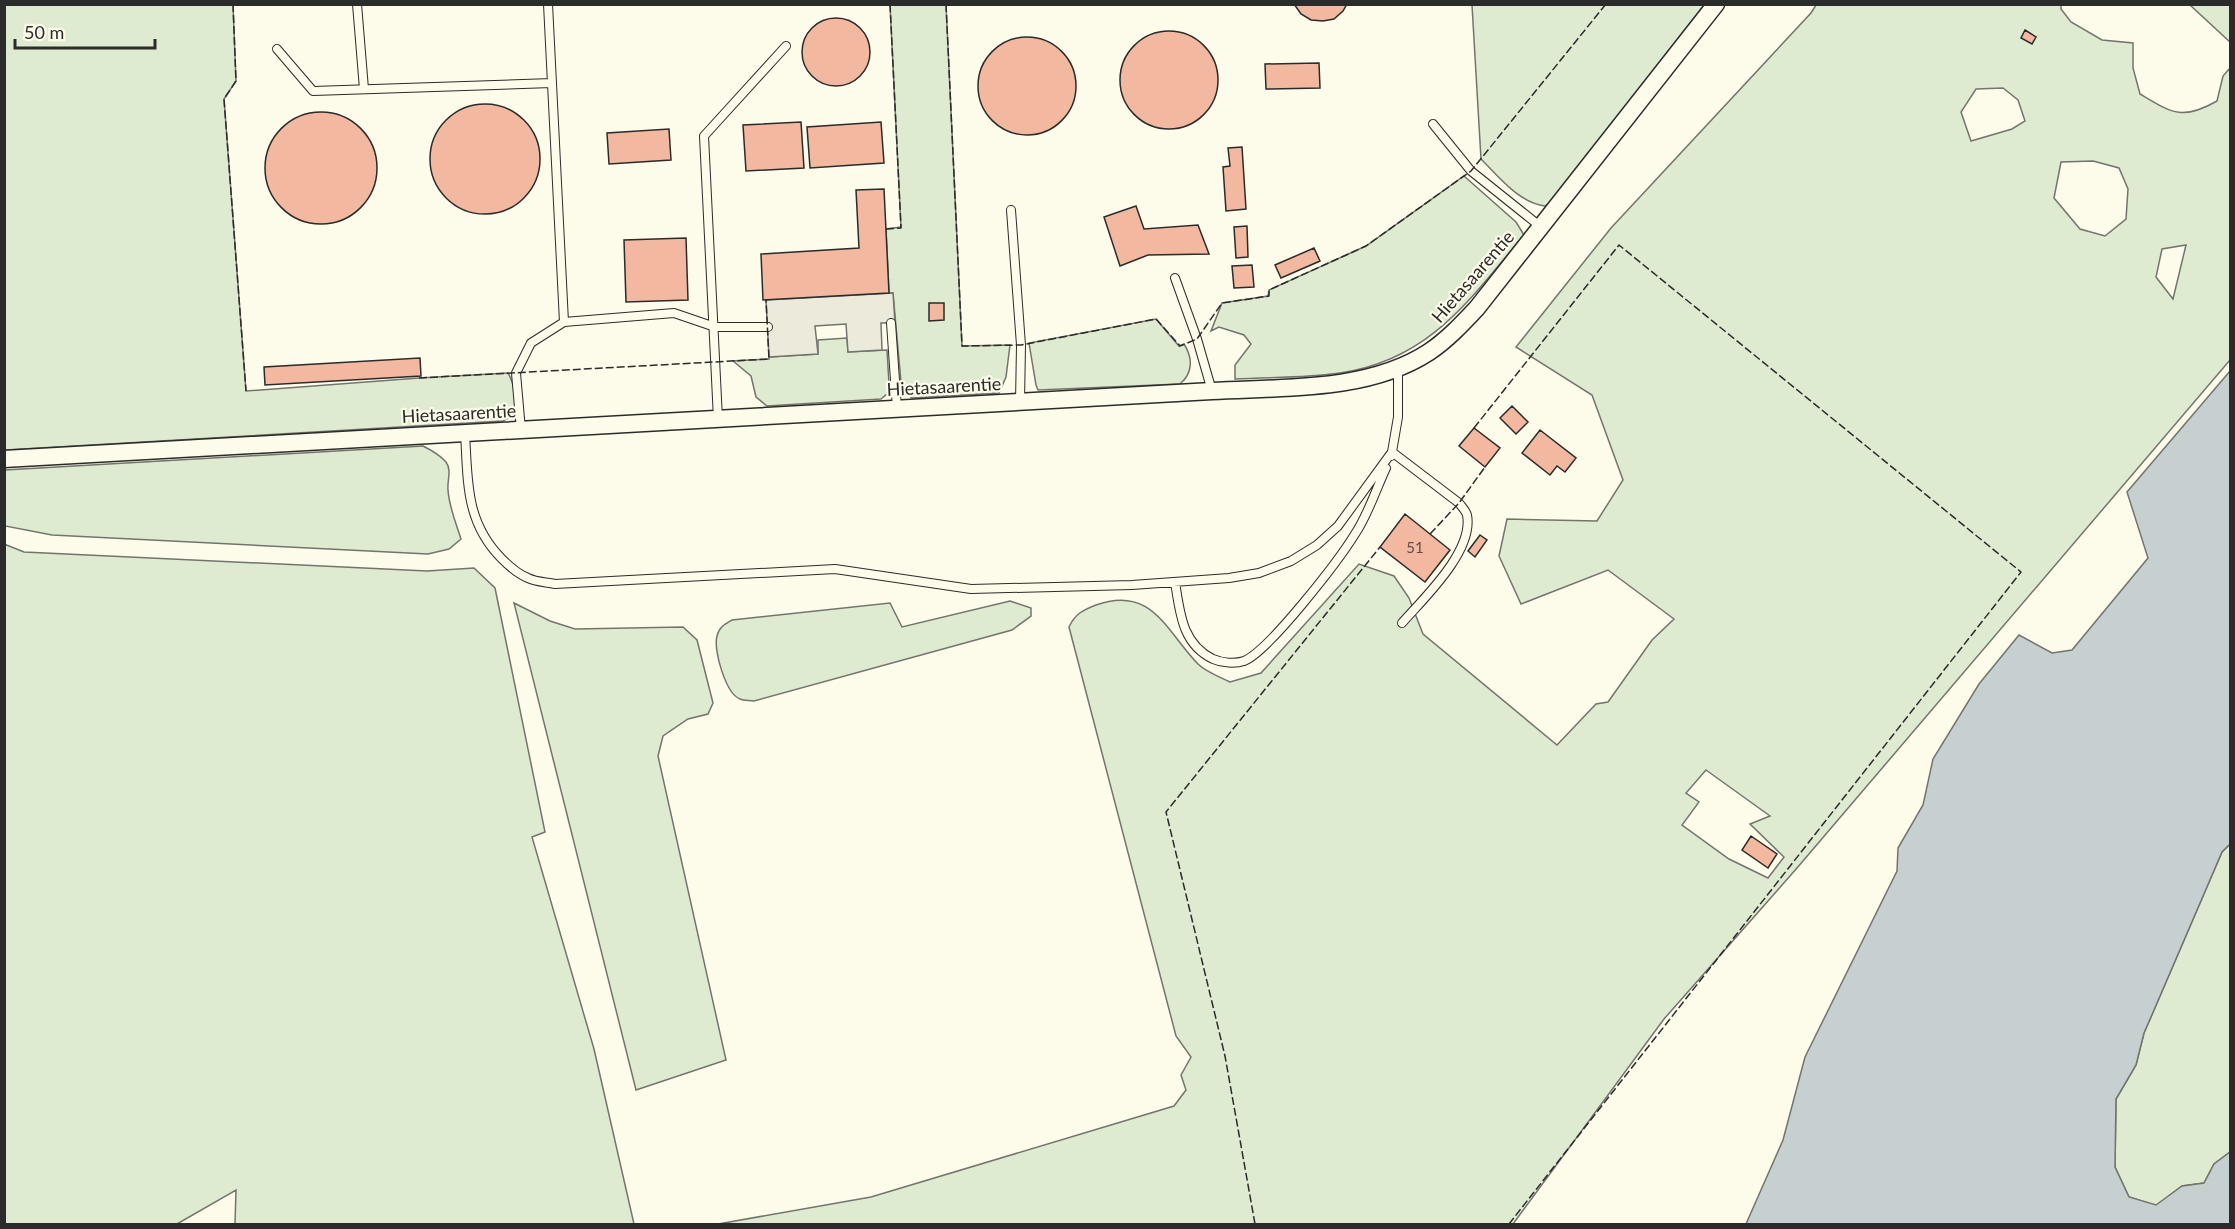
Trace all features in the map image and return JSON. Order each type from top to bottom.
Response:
[{"type":"street","name":"Hietasaarentie","points":[[4,459],[897,410],[1334,384],[1366,378],[1398,368],[1428,353],[1477,308],[1716,4]]},
{"type":"lane","points":[[357,4],[364,89]]},
{"type":"lane","points":[[548,4],[564,322]]},
{"type":"lane","points":[[718,419],[704,136],[786,46]]},
{"type":"lane","points":[[277,49],[313,91],[552,83]]},
{"type":"lane","points":[[1433,124],[1471,171],[1541,227]]},
{"type":"lane","points":[[1011,210],[1021,345],[1020,402]]},
{"type":"lane","points":[[1175,278],[1197,339],[1212,391]]},
{"type":"lane","points":[[521,430],[516,373],[531,343],[564,322],[674,313],[715,327],[768,327]]},
{"type":"lane","points":[[891,323],[897,410]]},
{"type":"lane","points":[[1175,582],[1181,620],[1189,639],[1199,651],[1216,660],[1230,663],[1244,661],[1257,653],[1315,587],[1356,533],[1392,452],[1398,417],[1398,368]]},
{"type":"lane","points":[[465,433],[470,497],[473,515],[480,531],[490,547],[509,566],[528,578],[555,584],[835,569],[971,589],[1228,578],[1259,573],[1292,561],[1317,545],[1338,526],[1392,452]]},
{"type":"lane","points":[[1392,452],[1459,503],[1467,514],[1466,532],[1454,561],[1402,623]]},
{"type":"green space","points":[[5,5],[233,5],[236,81],[224,99],[246,391],[508,373],[515,394],[515,406],[511,416],[503,421],[5,450]]},
{"type":"green space","points":[[890,5],[946,5],[962,346],[1010,345],[1006,377],[999,393],[912,398],[905,392],[901,382],[893,293],[889,293],[886,229],[901,227]]},
{"type":"green space","points":[[1472,5],[1704,5],[1552,201],[1545,206],[1526,200],[1502,181],[1481,159]]},
{"type":"green space","points":[[1816,5],[2061,5],[2061,9],[2071,22],[2102,40],[2133,43],[2133,68],[2140,94],[2177,112],[2195,111],[2217,101],[2223,76],[2230,68],[2230,360],[1797,868],[1664,1019],[1513,1224],[718,1224],[871,1197],[1174,1106],[1186,1090],[1181,1075],[1191,1057],[1176,1036],[1069,627],[1083,611],[1115,600],[1131,601],[1144,606],[1156,615],[1198,664],[1230,682],[1261,673],[1359,564],[1394,576],[1409,598],[1423,634],[1557,745],[1596,704],[1608,702],[1652,640],[1674,619],[1608,570],[1521,604],[1499,556],[1507,519],[1597,521],[1623,480],[1592,395],[1516,347],[1611,228]],"holes":[[[2003,88],[2018,100],[2025,121],[2012,129],[1971,141],[1961,112],[1976,89]],[[2093,161],[2119,168],[2128,189],[2126,219],[2105,236],[2080,229],[2054,198],[2061,162]],[[2186,245],[2173,299],[2156,277],[2162,249]],[[1706,770],[1770,816],[1750,824],[1784,857],[1768,878],[1729,859],[1682,825],[1699,802],[1686,793]]]},
{"type":"green space","points":[[2190,5],[2230,5],[2230,42]]},
{"type":"green space","points":[[1464,176],[1516,222],[1524,235],[1485,282],[1446,323],[1399,355],[1372,366],[1327,375],[1235,379],[1235,365],[1251,344],[1244,335],[1219,327],[1211,331],[1222,303],[1268,296],[1269,290],[1366,246]]},
{"type":"green space","points":[[1156,319],[1179,346],[1184,344],[1189,355],[1189,370],[1180,384],[1038,390],[1029,343]]},
{"type":"green space","points":[[847,338],[848,352],[887,350],[889,384],[887,394],[881,399],[767,406],[756,397],[751,376],[733,361],[818,354],[818,340]]},
{"type":"green space","points":[[423,446],[438,455],[448,465],[450,503],[461,539],[449,549],[428,554],[52,535],[5,526],[5,470]]},
{"type":"green space","points":[[4,544],[24,552],[427,571],[474,568],[495,588],[545,832],[532,837],[594,1049],[634,1224],[235,1224],[236,1190],[177,1224],[5,1224]]},
{"type":"green space","points":[[1010,601],[1031,608],[1031,616],[1012,630],[754,701],[740,699],[730,689],[717,651],[719,630],[732,620],[890,603],[902,627]]},
{"type":"green space","points":[[514,603],[550,621],[575,629],[683,627],[697,640],[713,703],[708,714],[688,719],[663,736],[658,756],[726,1060],[636,1090]]},
{"type":"green space","points":[[2230,844],[2230,1152],[2214,1164],[2204,1183],[2182,1186],[2156,1206],[2129,1197],[2115,1167],[2116,1099],[2136,1065],[2144,1033],[2222,852]]},
{"type":"shaded area","points":[[893,293],[895,323],[881,323],[882,350],[848,352],[846,324],[815,326],[818,354],[769,357],[766,300]]},
{"type":"shaded area","points":[[2230,371],[2230,844],[2222,852],[2144,1033],[2136,1065],[2116,1099],[2115,1167],[2129,1197],[2156,1205],[2182,1186],[2204,1183],[2214,1164],[2230,1152],[2230,1224],[1746,1224],[1783,1140],[1805,1057],[1897,871],[1898,848],[1923,805],[1933,759],[1979,684],[2019,635],[2052,653],[2072,650],[2148,558],[2127,492]]},
{"type":"building","points":[[1294,4],[1347,4],[1334,19],[1323,21],[1311,20],[1301,14]]},
{"type":"building","points":[[836,18],[849,20],[860,28],[868,39],[870,52],[868,65],[860,76],[849,84],[836,86],[823,84],[812,76],[804,65],[802,52],[804,39],[812,28],[823,20]]},
{"type":"building","points":[[2025,30],[2036,37],[2032,44],[2021,38]]},
{"type":"building","points":[[1169,31],[1188,35],[1203,46],[1214,61],[1218,80],[1214,99],[1203,114],[1188,125],[1169,129],[1150,125],[1135,114],[1124,99],[1120,80],[1124,61],[1135,46],[1150,35]]},
{"type":"building","points":[[1027,37],[1046,41],[1061,52],[1072,67],[1076,86],[1072,105],[1061,120],[1046,131],[1027,135],[1008,131],[993,120],[982,105],[978,86],[982,67],[993,52],[1008,41]]},
{"type":"building","points":[[1319,63],[1320,88],[1266,89],[1265,64]]},
{"type":"building","points":[[485,104],[506,109],[524,120],[535,138],[540,159],[535,180],[524,198],[506,209],[485,214],[464,209],[446,198],[435,180],[430,159],[435,138],[446,120],[464,109]]},
{"type":"building","points":[[321,112],[342,117],[360,129],[372,147],[377,168],[372,189],[360,207],[342,219],[321,224],[300,219],[282,207],[270,189],[265,168],[270,147],[282,129],[300,117]]},
{"type":"building","points":[[801,122],[804,168],[746,171],[743,125]]},
{"type":"building","points":[[881,122],[884,163],[810,168],[807,127]]},
{"type":"building","points":[[669,129],[671,160],[609,164],[607,133]]},
{"type":"building","points":[[1242,147],[1246,209],[1226,211],[1223,167],[1230,166],[1228,148]]},
{"type":"building","points":[[884,189],[889,293],[763,300],[761,254],[859,248],[856,190]]},
{"type":"building","points":[[1136,206],[1144,229],[1198,225],[1209,254],[1148,255],[1120,266],[1104,217]]},
{"type":"building","points":[[1247,226],[1248,257],[1236,258],[1234,227]]},
{"type":"building","points":[[686,238],[688,300],[626,302],[624,240]]},
{"type":"building","points":[[1314,248],[1320,261],[1281,278],[1275,265]]},
{"type":"building","points":[[1252,265],[1254,287],[1234,288],[1232,266]]},
{"type":"building","points":[[929,303],[944,303],[944,320],[929,321]]},
{"type":"building","points":[[420,358],[421,376],[265,385],[264,367]]},
{"type":"building","points":[[1512,406],[1528,422],[1516,434],[1500,418]]},
{"type":"building","points":[[1474,428],[1500,448],[1485,467],[1459,446]]},
{"type":"building","points":[[1540,430],[1576,458],[1565,472],[1557,466],[1550,475],[1522,453]]},
{"type":"building","points":[[1405,514],[1450,550],[1425,582],[1380,547]]},
{"type":"building","points":[[1480,535],[1487,540],[1475,557],[1468,551]]},
{"type":"building","points":[[1751,836],[1777,854],[1768,868],[1742,850]]},
{"type":"fence","points":[[233,4],[236,81],[224,99],[246,391]]},
{"type":"fence","points":[[886,229],[901,228],[890,4]]},
{"type":"fence","points":[[946,4],[962,346],[1021,345],[1156,319],[1180,346],[1197,339],[1222,303],[1269,296],[1269,290],[1366,246],[1471,171],[1606,4]]},
{"type":"fence","points":[[1474,428],[1619,245],[2021,572],[1509,1224]]},
{"type":"fence","points":[[419,378],[769,359],[766,300]]},
{"type":"fence","points":[[1430,534],[1459,503],[1485,467]]},
{"type":"fence","points":[[1255,1224],[1225,1056],[1166,812],[1380,547]]}]
